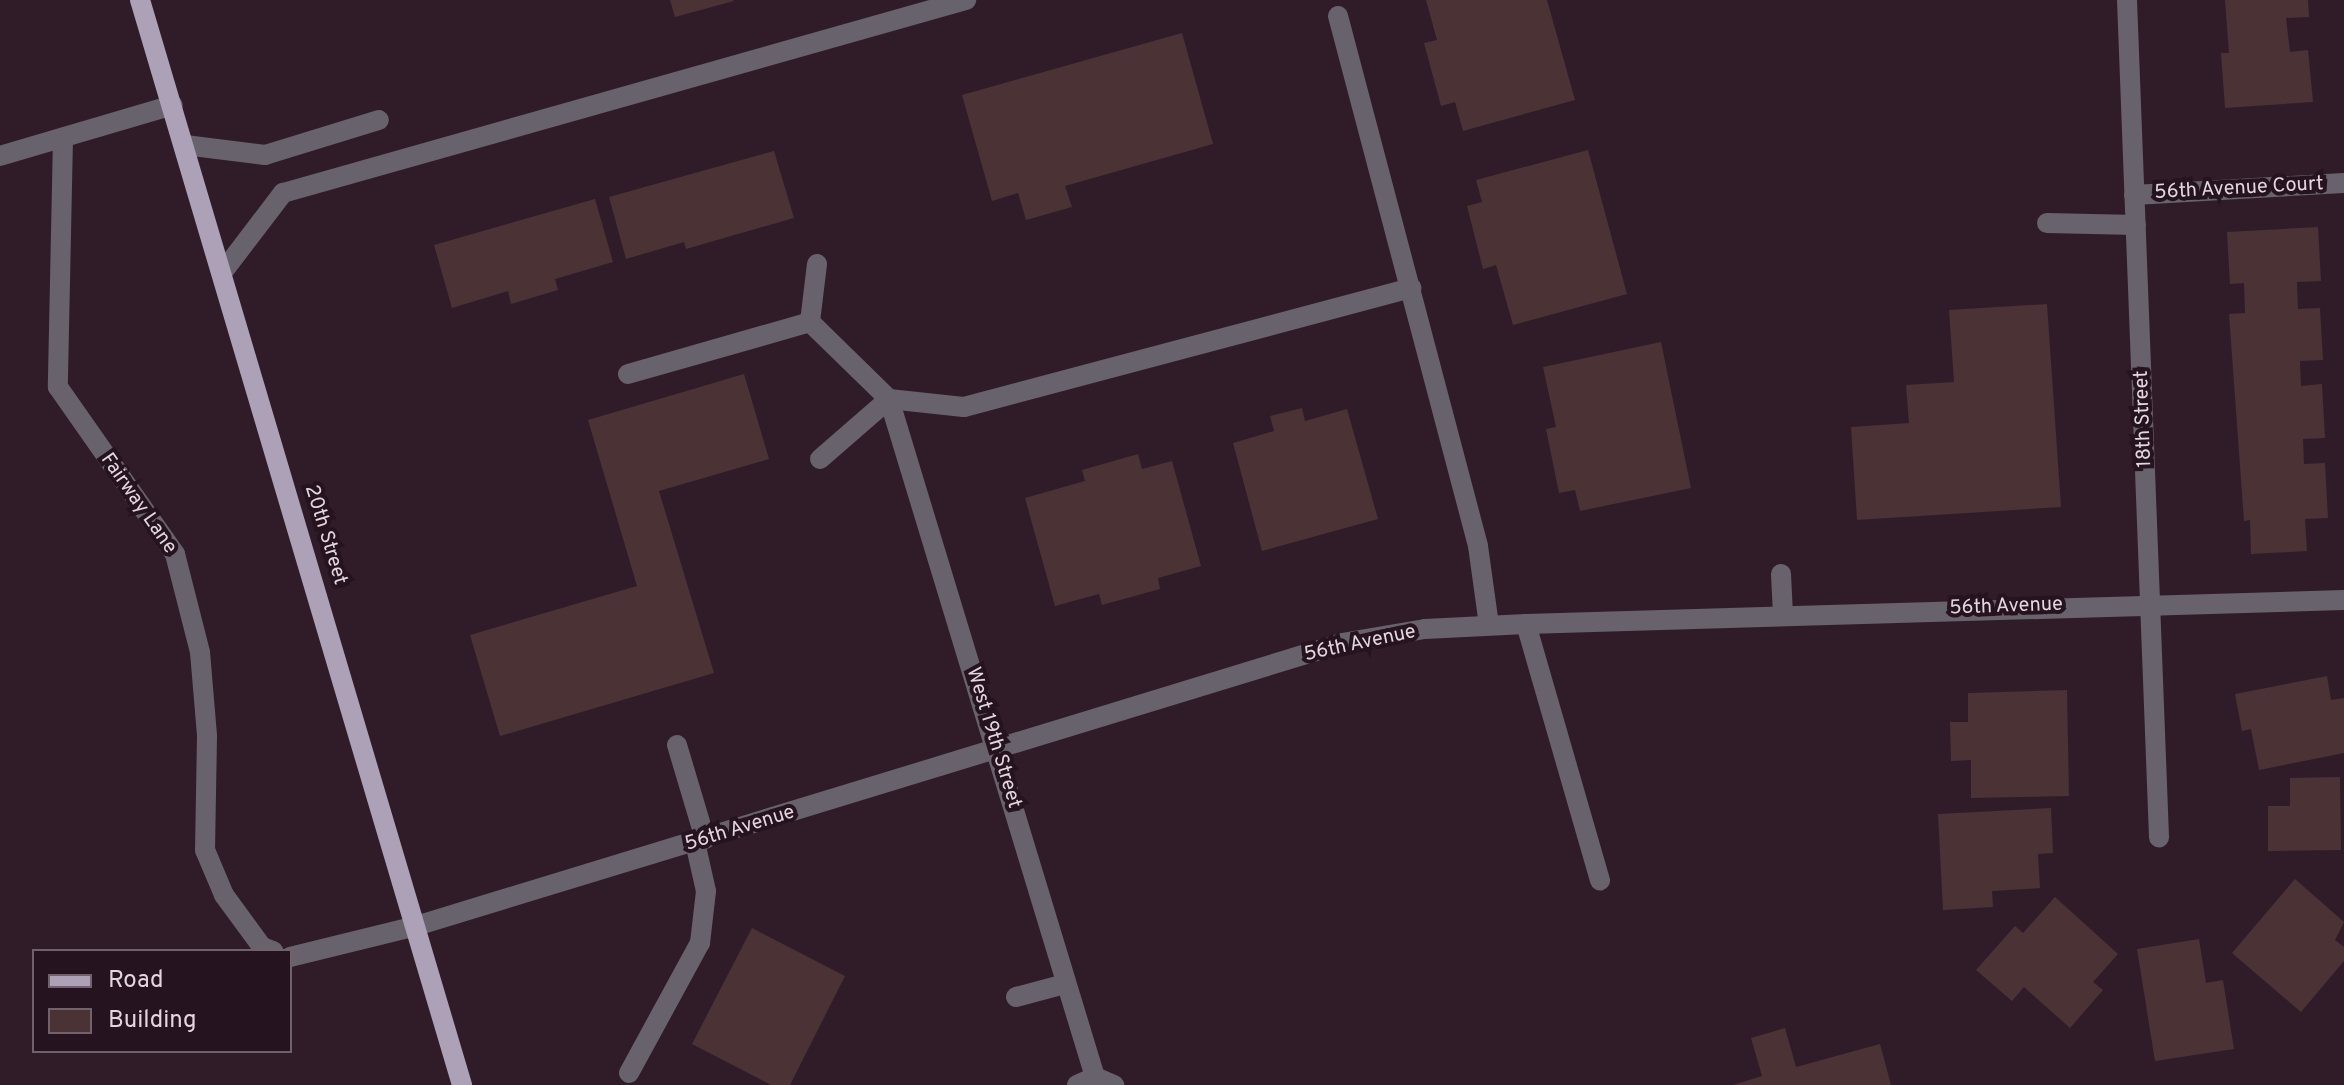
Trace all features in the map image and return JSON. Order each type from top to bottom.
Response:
[{"type":"main road","name":"20th Street","points":[[140,0],[462,1085]]},
{"type":"street","points":[[222,273],[283,193],[966,0]]},
{"type":"street","name":"18th Street","points":[[2127,0],[2159,837]]},
{"type":"street","points":[[1338,16],[1478,546],[1489,625]]},
{"type":"street","points":[[0,156],[173,105]]},
{"type":"street","points":[[185,145],[265,155],[379,120]]},
{"type":"street","name":"Fairway Lane","points":[[63,138],[58,387],[175,554],[200,652],[207,736],[205,850],[224,895],[262,947],[268,949]]},
{"type":"street","name":"56th Avenue Court","points":[[2134,195],[2344,183]]},
{"type":"street","points":[[2047,223],[2136,225]]},
{"type":"street","points":[[810,322],[817,264]]},
{"type":"street","points":[[810,322],[889,399],[964,407],[1411,288]]},
{"type":"street","points":[[628,374],[810,322]]},
{"type":"street","points":[[820,459],[889,399]]},
{"type":"street","name":"West 19th Street","points":[[889,399],[998,751],[1095,1083]]},
{"type":"street","points":[[1781,574],[1783,615]]},
{"type":"street","name":"56th Avenue","points":[[416,926],[998,751],[1342,643],[1489,625],[2344,600]]},
{"type":"street","points":[[1526,624],[1600,881]]},
{"type":"street","points":[[629,1073],[700,943],[706,891],[700,841],[677,745]]},
{"type":"street","points":[[292,957],[416,926]]},
{"type":"street","points":[[1016,997],[1065,984]]},
{"type":"building","points":[[670,0],[733,0],[734,1],[675,17]]},
{"type":"building","points":[[1426,0],[1547,0],[1575,100],[1463,131],[1455,102],[1441,106],[1424,43],[1437,40]]},
{"type":"building","points":[[2225,0],[2308,0],[2309,17],[2286,18],[2290,52],[2308,50],[2313,102],[2225,108],[2221,53],[2229,53]]},
{"type":"building","points":[[1182,33],[1213,144],[1065,186],[1072,207],[1026,220],[1018,193],[992,201],[962,95]]},
{"type":"building","points":[[1588,150],[1627,294],[1513,325],[1496,265],[1483,269],[1467,206],[1482,202],[1476,180]]},
{"type":"building","points":[[774,151],[794,218],[686,249],[684,242],[626,259],[609,197]]},
{"type":"building","points":[[595,199],[613,262],[555,279],[558,290],[511,304],[508,291],[452,308],[434,245]]},
{"type":"building","points":[[2318,227],[2321,281],[2297,282],[2298,309],[2320,308],[2323,360],[2300,361],[2301,386],[2322,384],[2325,438],[2303,439],[2304,464],[2325,463],[2328,518],[2305,519],[2307,551],[2251,554],[2250,520],[2244,521],[2229,314],[2245,313],[2244,283],[2230,284],[2227,232]]},
{"type":"building","points":[[2047,304],[2061,507],[1857,520],[1851,427],[1909,423],[1906,385],[1954,382],[1949,310]]},
{"type":"building","points":[[1661,342],[1691,488],[1580,511],[1575,490],[1559,493],[1546,429],[1556,427],[1543,367]]},
{"type":"building","points":[[744,374],[769,459],[659,491],[714,673],[500,736],[470,635],[637,586],[588,420]]},
{"type":"building","points":[[1302,408],[1305,421],[1347,409],[1378,519],[1262,551],[1233,443],[1274,431],[1270,416]]},
{"type":"building","points":[[1138,454],[1142,469],[1172,461],[1201,566],[1158,578],[1160,589],[1102,605],[1099,594],[1055,606],[1025,498],[1085,481],[1082,470]]},
{"type":"building","points":[[2327,676],[2331,700],[2344,698],[2344,753],[2259,770],[2251,729],[2242,731],[2235,694]]},
{"type":"building","points":[[2067,690],[2069,796],[1971,798],[1971,760],[1951,761],[1950,722],[1968,722],[1968,693]]},
{"type":"building","points":[[2340,777],[2341,850],[2268,851],[2268,806],[2290,806],[2290,778]]},
{"type":"building","points":[[2051,808],[2053,853],[2038,854],[2040,888],[1992,891],[1993,907],[1943,910],[1938,814]]},
{"type":"building","points":[[2295,879],[2344,922],[2335,940],[2344,947],[2344,961],[2301,1012],[2232,953]]},
{"type":"building","points":[[2055,897],[2118,954],[2093,982],[2103,990],[2070,1028],[2024,987],[2012,1001],[1976,970],[2015,926],[2023,933]]},
{"type":"building","points":[[752,928],[845,976],[790,1085],[771,1085],[692,1044]]},
{"type":"building","points":[[2199,939],[2206,983],[2223,980],[2234,1049],[2155,1061],[2137,949]]},
{"type":"building","points":[[1785,1028],[1796,1067],[1880,1044],[1891,1085],[1733,1085],[1762,1076],[1751,1038]]}]
